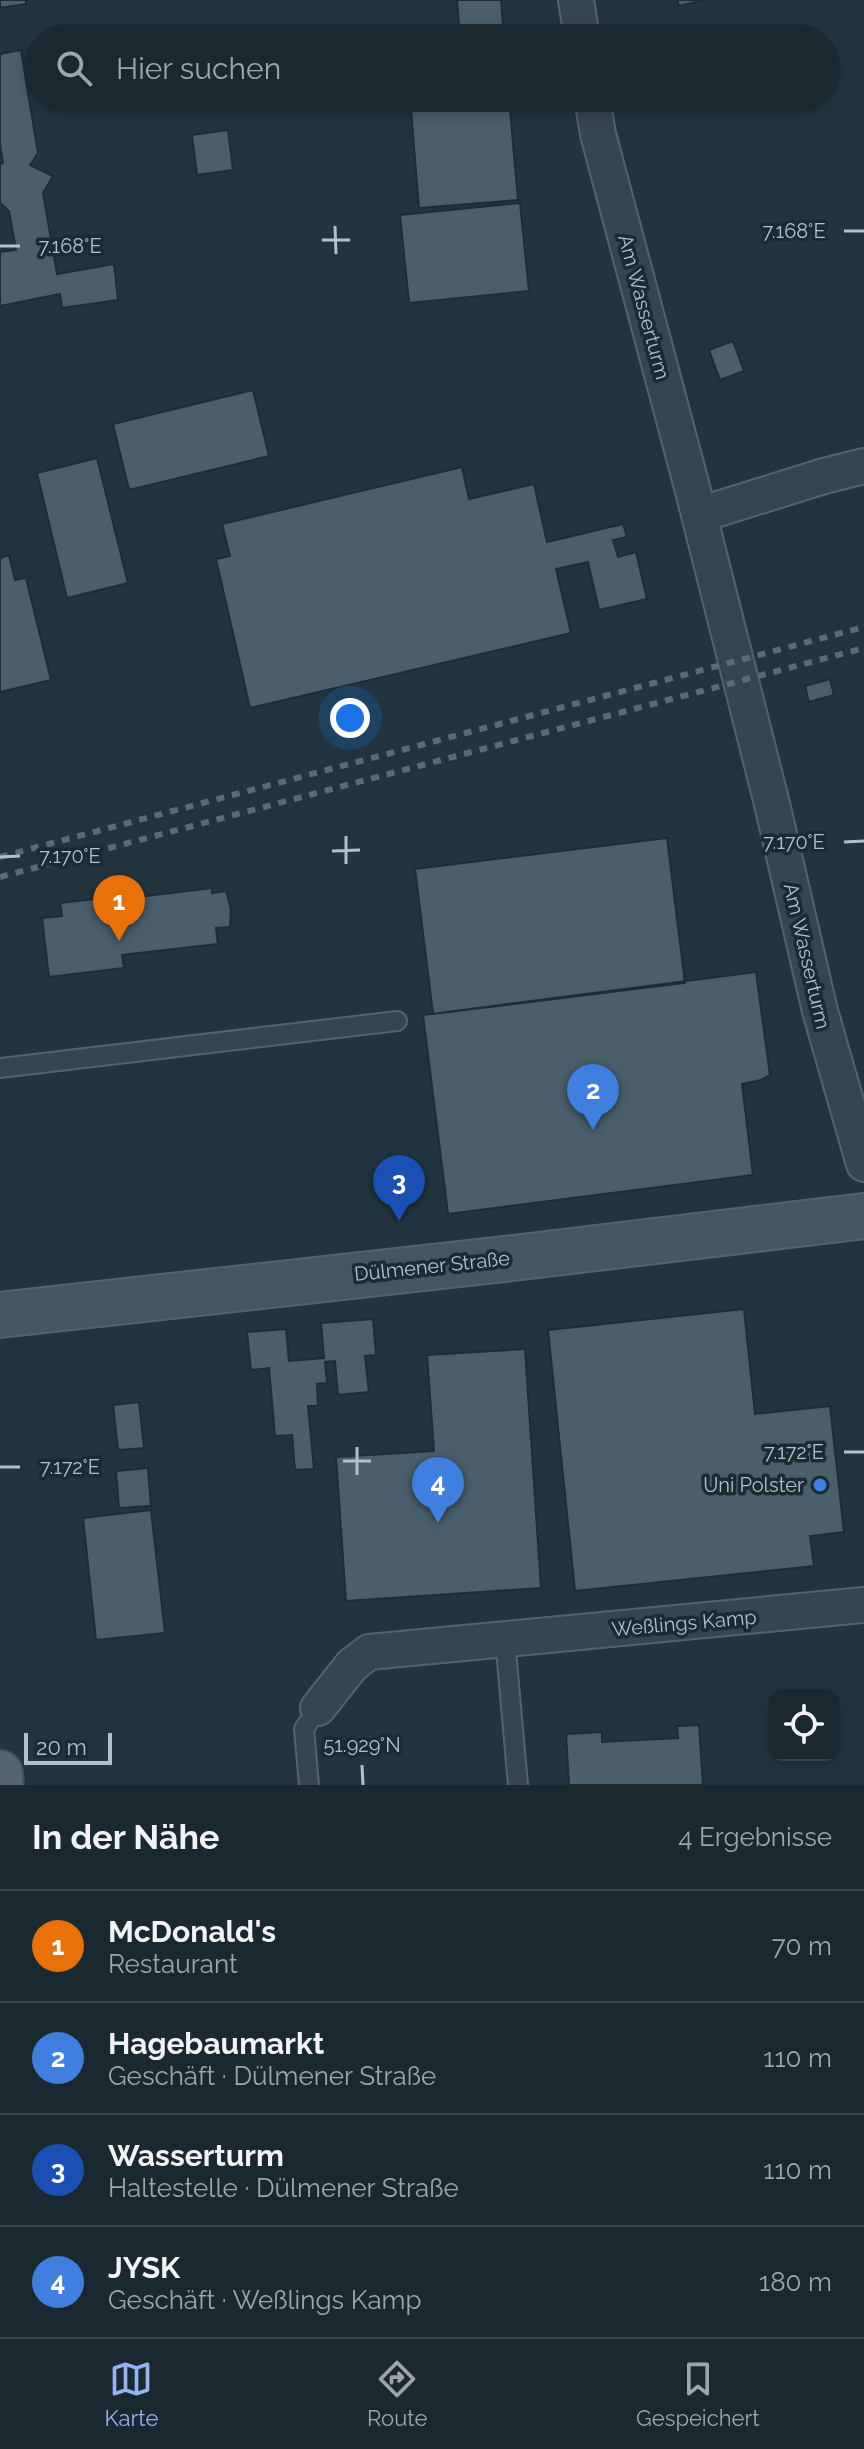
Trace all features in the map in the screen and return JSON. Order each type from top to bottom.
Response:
[{"type":"main road","points":[[0,1773],[1,1785]]},
{"type":"street","points":[[576,0],[580,24]]},
{"type":"street","name":"Am Wasserturm","points":[[594,112],[772,804],[820,1011],[864,1164]]},
{"type":"street","points":[[699,515],[864,466]]},
{"type":"street","name":"Dülmener Straße","points":[[0,1315],[864,1216]]},
{"type":"street","name":"Weßlings Kamp","points":[[318,1708],[352,1665],[369,1652],[864,1605]]},
{"type":"lane","points":[[0,1068],[397,1021]]},
{"type":"lane","points":[[505,1639],[518,1785]]},
{"type":"lane","name":"Weßlings Kamp","points":[[309,1785],[304,1729],[318,1708]]},
{"type":"building","points":[[0,0],[26,0],[26,4],[0,8]]},
{"type":"building","points":[[457,0],[501,0],[503,24],[459,24]]},
{"type":"building","points":[[677,0],[704,0],[679,6]]},
{"type":"building","points":[[21,50],[24,112],[31,112],[38,153],[30,165],[53,176],[43,193],[57,274],[114,264],[118,300],[62,308],[60,294],[0,306],[0,252],[16,250],[9,211],[0,203],[0,164],[3,163],[0,144],[0,54]]},
{"type":"building","points":[[411,112],[510,112],[518,200],[419,208]]},
{"type":"building","points":[[228,130],[233,170],[197,175],[192,135]]},
{"type":"building","points":[[520,203],[529,291],[409,303],[400,215]]},
{"type":"building","points":[[733,341],[744,371],[720,380],[709,350]]},
{"type":"building","points":[[253,390],[269,456],[129,490],[113,424]]},
{"type":"building","points":[[97,458],[128,583],[67,598],[37,473]]},
{"type":"building","points":[[462,467],[469,499],[534,484],[547,542],[623,524],[627,537],[613,540],[618,557],[636,552],[647,599],[599,610],[588,562],[556,569],[571,633],[250,708],[216,559],[230,556],[222,524]]},
{"type":"building","points":[[9,555],[15,580],[26,578],[51,680],[0,692],[0,558]]},
{"type":"building","points":[[830,679],[834,695],[809,702],[805,686]]},
{"type":"building","points":[[667,838],[685,983],[433,1014],[415,869]]},
{"type":"building","points":[[212,888],[212,893],[226,891],[231,909],[230,927],[216,928],[218,944],[122,955],[124,968],[49,977],[42,918],[62,916],[60,903]]},
{"type":"building","points":[[756,972],[770,1075],[742,1084],[753,1175],[448,1214],[423,1015]]},
{"type":"building","points":[[744,1309],[755,1414],[830,1406],[844,1532],[810,1536],[814,1566],[575,1591],[548,1330]]},
{"type":"building","points":[[373,1319],[376,1355],[365,1356],[369,1392],[338,1395],[335,1361],[325,1362],[327,1383],[317,1384],[318,1406],[308,1406],[314,1469],[295,1470],[292,1435],[275,1436],[269,1368],[251,1370],[247,1332],[286,1329],[289,1361],[324,1358],[321,1323]]},
{"type":"building","points":[[525,1349],[541,1588],[346,1601],[336,1457],[434,1451],[427,1355]]},
{"type":"building","points":[[139,1402],[144,1448],[118,1450],[113,1405]]},
{"type":"building","points":[[148,1468],[151,1506],[119,1508],[116,1471]]},
{"type":"building","points":[[151,1510],[165,1633],[96,1640],[83,1518]]},
{"type":"building","points":[[699,1725],[703,1785],[569,1785],[566,1734],[602,1732],[602,1742],[678,1738],[677,1726]]},
{"type":"railway","points":[[0,857],[864,627]]},
{"type":"railway","points":[[0,877],[864,648]]},
{"type":"place","name":"McDonald's","points":[[119,941]]},
{"type":"place","name":"Hagebaumarkt","points":[[593,1130]]},
{"type":"place","name":"Wasserturm","points":[[399,1221]]},
{"type":"place","name":"Uni Polster","points":[[820,1485]]},
{"type":"place","name":"JYSK","points":[[438,1523]]}]
